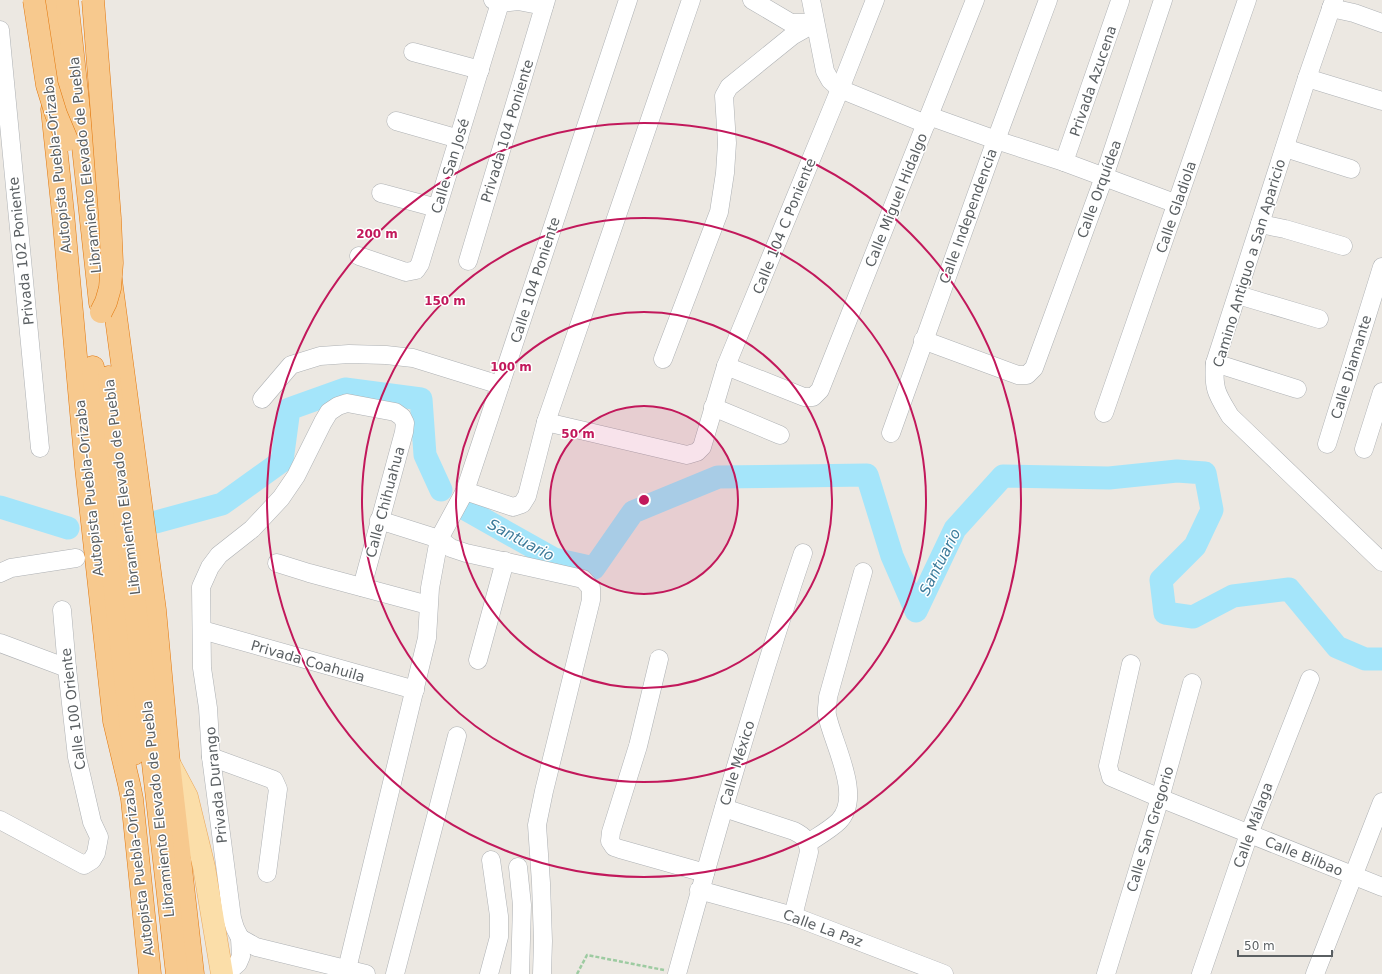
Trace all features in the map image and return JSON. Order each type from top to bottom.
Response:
[{"type":"highway","points":[[34,0],[47,85],[56,114],[67,140]]},
{"type":"highway","name":"Autopista Puebla-Orizaba","points":[[38,0],[48,70],[63,212],[86,467],[114,721],[130,784],[150,974]]},
{"type":"highway","name":"Libramiento Elevado de Puebla","points":[[52,0],[91,346],[112,558],[159,974]]},
{"type":"highway","name":"Libramiento Elevado de Puebla","points":[[68,0],[101,312],[178,974]]},
{"type":"highway","points":[[83,0],[113,293],[154,610],[169,763],[193,974]]},
{"type":"highway","points":[[92,0],[110,218],[112,263],[110,288],[101,312]]},
{"type":"highway","points":[[114,721],[139,974]]},
{"type":"main road","points":[[169,763],[187,797],[204,867],[222,974]]},
{"type":"street","name":"Calle 104 Poniente","points":[[347,969],[427,638],[430,588],[439,539],[465,491],[628,0]]},
{"type":"street","points":[[465,491],[513,507],[522,504],[526,496],[546,422],[691,0]]},
{"type":"street","points":[[752,0],[791,23],[815,22]]},
{"type":"street","points":[[810,0],[825,72],[830,80],[840,90],[927,120],[1064,162],[1177,204]]},
{"type":"street","name":"Calle 104 C Poniente","points":[[546,422],[687,455],[697,452],[702,447],[726,366],[840,90],[875,0]]},
{"type":"street","name":"Calle Miguel Hidalgo","points":[[726,366],[804,396],[813,397],[820,390],[975,0]]},
{"type":"street","name":"Calle Independencia","points":[[891,433],[923,340],[1048,0]]},
{"type":"street","name":"Calle Orquídea","points":[[923,340],[1018,375],[1027,375],[1034,368],[1104,177],[1163,0]]},
{"type":"street","name":"Calle Gladiola","points":[[1104,413],[1247,0]]},
{"type":"street","points":[[497,1],[545,3]]},
{"type":"street","name":"Calle San José","points":[[358,256],[406,272],[416,270],[420,264],[480,70],[497,1]]},
{"type":"street","name":"Privada Azucena","points":[[1064,162],[1120,1]]},
{"type":"street","name":"Privada 104 Poniente","points":[[468,261],[545,3]]},
{"type":"street","points":[[1333,4],[1382,23]]},
{"type":"street","name":"Camino Antiguo a San Aparicio","points":[[1333,4],[1307,78],[1215,363],[1214,381],[1218,396],[1230,416],[1382,562]]},
{"type":"street","points":[[663,360],[719,212],[725,173],[727,143],[724,96],[729,87],[792,36],[815,22]]},
{"type":"street","name":"Privada 102 Poniente","points":[[0,30],[6,157],[40,448]]},
{"type":"street","points":[[413,52],[480,70]]},
{"type":"street","points":[[1307,78],[1382,101]]},
{"type":"street","points":[[396,121],[458,139]]},
{"type":"street","points":[[1285,148],[1351,169]]},
{"type":"street","points":[[381,192],[437,208]]},
{"type":"street","points":[[1260,224],[1285,229],[1343,246]]},
{"type":"street","name":"Calle Diamante","points":[[1327,444],[1382,267]]},
{"type":"street","points":[[1238,295],[1319,319]]},
{"type":"street","points":[[262,399],[291,365],[320,356],[349,354],[386,355],[413,358],[500,385]]},
{"type":"street","points":[[1215,363],[1297,389]]},
{"type":"street","points":[[1364,449],[1382,392]]},
{"type":"street","name":"Privada Durango","points":[[240,938],[232,918],[211,757],[208,708],[202,668],[201,587],[210,567],[219,555],[252,529],[281,498],[296,476],[329,412],[338,406],[347,403],[395,412],[402,417]]},
{"type":"street","points":[[713,407],[780,435]]},
{"type":"street","name":"Calle Chihuahua","points":[[362,587],[404,432],[405,423],[402,417]]},
{"type":"street","points":[[379,520],[439,539],[451,548],[466,553],[583,579],[592,588],[591,600],[537,825],[542,891],[542,974]]},
{"type":"street","name":"Calle México","points":[[679,974],[702,882],[773,640],[803,553]]},
{"type":"street","points":[[0,573],[11,568],[76,558]]},
{"type":"street","points":[[478,660],[505,561]]},
{"type":"street","points":[[277,563],[428,605]]},
{"type":"street","points":[[806,839],[838,822],[846,809],[848,791],[844,771],[827,714],[828,697],[863,572]]},
{"type":"street","name":"Calle 100 Oriente","points":[[0,820],[84,865],[92,860],[96,853],[99,837],[92,822],[77,758],[62,610]]},
{"type":"street","name":"Privada Coahuila","points":[[202,630],[389,684],[415,690]]},
{"type":"street","points":[[0,643],[67,668]]},
{"type":"street","name":"Calle La Paz","points":[[659,659],[638,746],[611,832],[610,841],[614,847],[944,974]]},
{"type":"street","name":"Calle Bilbao","points":[[1131,664],[1108,766],[1111,777],[1382,887]]},
{"type":"street","name":"Calle Málaga","points":[[1201,974],[1249,834],[1310,679]]},
{"type":"street","name":"Calle San Gregorio","points":[[1106,974],[1160,798],[1192,683]]},
{"type":"street","points":[[395,974],[457,736]]},
{"type":"street","points":[[211,757],[274,780],[278,789],[267,873]]},
{"type":"street","points":[[1315,974],[1382,802]]},
{"type":"street","points":[[724,808],[794,831],[806,839],[809,852],[793,916]]},
{"type":"street","points":[[489,974],[499,937],[499,916],[491,860]]},
{"type":"street","points":[[518,867],[522,905],[520,974]]},
{"type":"street","points":[[240,938],[256,947],[366,974]]},
{"type":"street","points":[[226,974],[238,963],[241,956],[240,938]]},
{"type":"path","points":[[577,974],[587,955],[679,974]]},
{"type":"waterway","name":"Santuario","points":[[156,522],[222,504],[282,461],[289,409],[345,389],[421,399],[425,455],[441,490]]},
{"type":"waterway","name":"Santuario","points":[[467,510],[554,559],[594,568],[633,512],[718,477],[867,475],[892,556],[916,611],[955,529],[1003,476],[1109,478],[1177,471],[1205,473],[1212,510],[1195,546],[1161,580],[1165,613],[1193,617],[1233,596],[1289,589],[1337,647],[1365,659],[1382,659]]},
{"type":"waterway","name":"Santuario","points":[[0,507],[68,528]]}]
